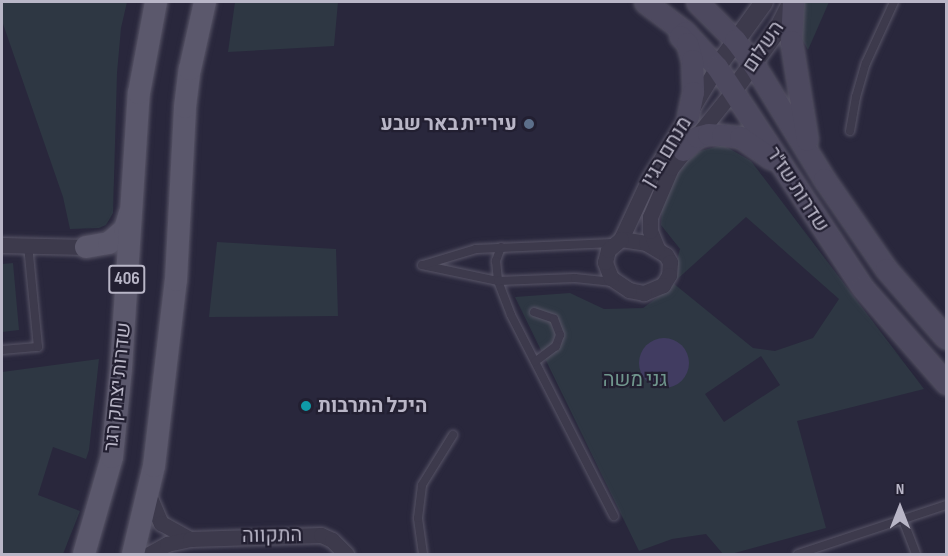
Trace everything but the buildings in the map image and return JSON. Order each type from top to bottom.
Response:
[{"type":"main road","name":"שדרות יצחק רגר","points":[[84,555],[112,456],[128,272],[139,93],[156,2]]},
{"type":"main road","name":"406","points":[[133,555],[154,466],[176,280],[185,107],[190,69],[205,2]]},
{"type":"main road","name":"שדרות שז\"ר","points":[[696,2],[735,40],[754,65],[810,156],[886,269],[946,338]]},
{"type":"main road","points":[[792,2],[791,41],[810,156]]},
{"type":"main road","points":[[650,5],[687,43],[694,80],[688,116]]},
{"type":"main road","name":"שדרות שז\"ר","points":[[650,5],[685,32],[717,68],[862,287],[946,382]]},
{"type":"main road","points":[[683,150],[697,137],[708,134],[740,137],[783,169]]},
{"type":"main road","points":[[86,247],[109,243],[125,229],[132,208]]},
{"type":"main road","points":[[86,247],[114,256],[128,272]]},
{"type":"street","name":"השלום","points":[[717,68],[764,2]]},
{"type":"street","name":"השלום","points":[[733,91],[778,29],[792,2]]},
{"type":"street","name":"מנחם בגין","points":[[617,241],[649,178],[717,68]]},
{"type":"street","name":"מנחם בגין","points":[[657,248],[650,231],[650,217],[671,168],[683,150],[733,91]]},
{"type":"street","points":[[634,239],[657,248],[670,262],[669,275],[663,285],[644,293],[629,290],[616,282],[606,271],[605,262],[608,250],[617,241],[634,239]]},
{"type":"street","points":[[2,245],[86,247]]},
{"type":"street","name":"התקווה","points":[[148,493],[161,523],[190,538]]},
{"type":"street","name":"התקווה","points":[[149,555],[167,544],[190,538],[321,535],[332,540],[346,555]]},
{"type":"lane","points":[[850,131],[866,63],[894,2]]},
{"type":"lane","points":[[616,282],[575,278],[498,281],[422,265],[476,249],[617,241]]},
{"type":"lane","points":[[2,350],[38,347],[28,245]]},
{"type":"lane","points":[[501,247],[496,261],[498,281],[535,362],[614,516]]},
{"type":"lane","points":[[534,312],[554,319],[560,334],[556,346],[535,362]]},
{"type":"lane","points":[[423,555],[418,518],[422,485],[453,435]]},
{"type":"lane","points":[[798,555],[946,505]]},
{"type":"lane","points":[[903,520],[916,555]]},
{"type":"green space","points":[[2,2],[127,2],[121,28],[117,73],[113,213],[106,225],[99,228],[70,229],[63,197],[2,21]]},
{"type":"green space","points":[[235,2],[338,2],[334,46],[228,52]]},
{"type":"green space","points":[[803,2],[829,2],[808,50],[797,30]]},
{"type":"green space","name":"גני משה","points":[[723,145],[751,161],[924,389],[797,421],[826,528],[731,554],[723,554],[706,534],[672,539],[639,551],[515,297],[570,293],[604,309],[643,308],[670,288],[680,249],[661,225],[662,204],[679,168],[700,151]],"holes":[[[746,217],[839,299],[813,338],[775,351],[753,348],[673,283]],[[761,356],[780,385],[724,422],[705,394]]]},
{"type":"green space","points":[[217,242],[336,249],[338,316],[209,317]]},
{"type":"green space","points":[[13,263],[19,330],[2,332],[2,264]]},
{"type":"green space","points":[[99,359],[89,450],[86,459],[53,447],[38,495],[80,511],[63,554],[2,554],[2,372]]},
{"type":"shaded area","points":[[664,338],[678,342],[685,349],[689,363],[685,377],[678,384],[664,388],[650,384],[643,377],[639,363],[643,349],[650,342]]},
{"type":"place","name":"עיריית באר שבע","points":[[529,124]]},
{"type":"place","name":"היכל התרבות","points":[[306,406]]}]
